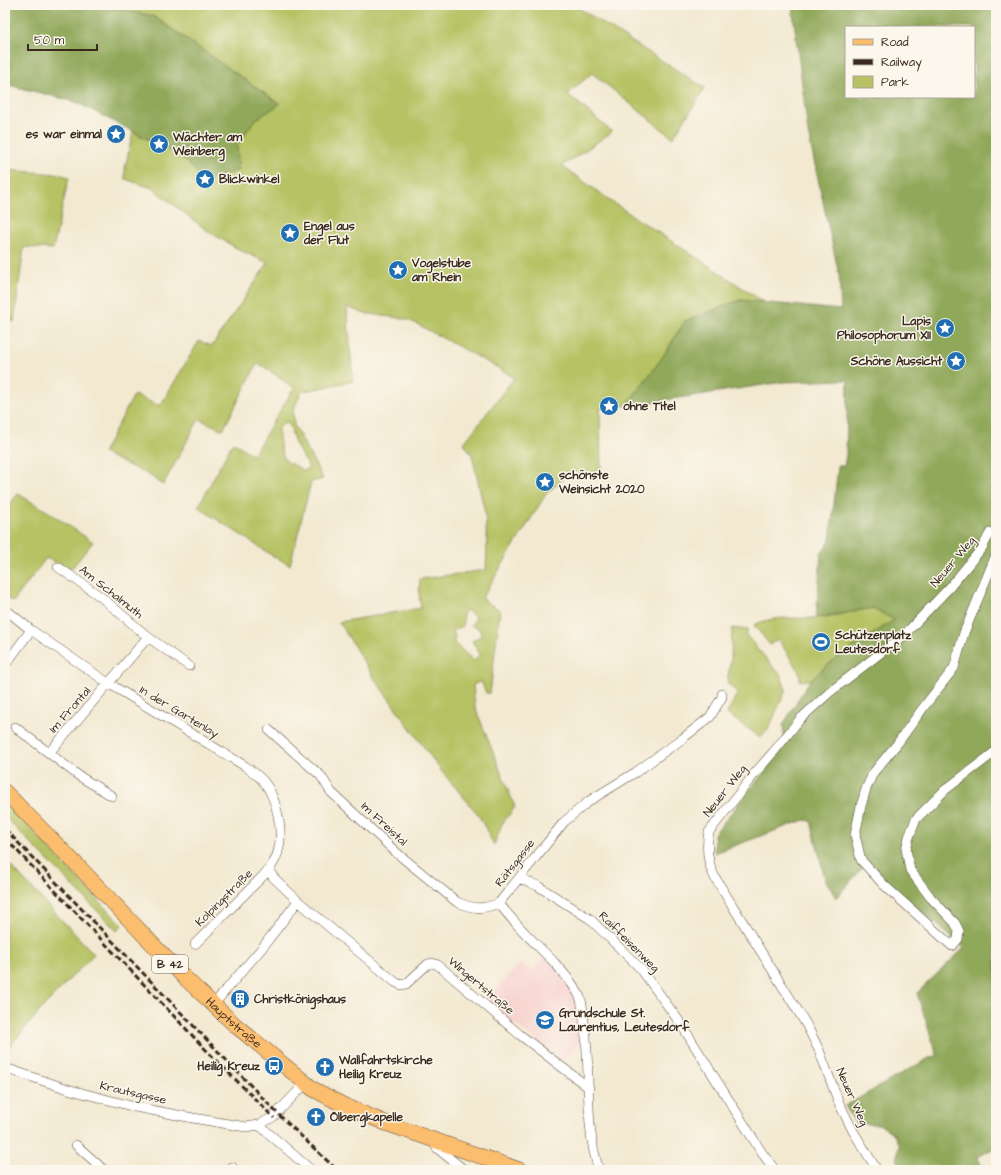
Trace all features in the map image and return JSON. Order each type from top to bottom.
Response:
[{"type":"main road","name":"Hauptstraße","points":[[5,792],[164,957],[213,1005],[305,1084],[318,1093],[345,1106],[520,1170]]},
{"type":"street","name":"Neuer Weg","points":[[877,1170],[853,1131],[839,1103],[819,1050],[806,1024],[714,876],[707,856],[708,837],[709,832],[726,808],[800,719],[830,692],[905,634],[950,587],[982,548],[990,533],[996,536]]},
{"type":"street","points":[[996,555],[964,633],[954,668],[897,744],[873,773],[861,806],[855,835],[861,860],[884,886],[952,946],[958,939],[959,931],[955,923],[931,898],[910,870],[906,849],[908,837],[916,819],[945,790],[996,751]]},
{"type":"street","name":"Am Schalmuth","points":[[58,567],[101,597],[148,637],[189,666]]},
{"type":"street","name":"In der Gartenlay","points":[[5,609],[31,630],[108,683],[246,766],[264,783],[272,796],[279,821],[280,835],[280,847],[270,870]]},
{"type":"street","points":[[5,665],[31,630]]},
{"type":"street","points":[[108,683],[148,637]]},
{"type":"street","name":"Im Frontal","points":[[49,753],[108,683]]},
{"type":"street","name":"Rätsgasse","points":[[599,1170],[593,1151],[587,1040],[580,996],[573,984],[499,903],[564,822],[589,801],[636,772],[710,717],[722,697],[722,694]]},
{"type":"street","points":[[16,727],[79,776],[112,796]]},
{"type":"street","name":"Im Freistal","points":[[269,730],[321,776],[331,792],[398,854],[457,902],[476,908],[487,908],[499,903]]},
{"type":"street","name":"Wingertstraße","points":[[270,870],[272,877],[298,902],[395,982],[401,985],[406,984],[428,964],[432,963],[444,969],[519,1034],[589,1088]]},
{"type":"street","name":"Kolpingstraße","points":[[195,944],[270,870]]},
{"type":"street","name":"Raiffeisenweg","points":[[519,878],[538,886],[590,919],[648,976],[681,1024],[762,1153],[775,1170]]},
{"type":"street","points":[[213,1005],[262,948],[298,902]]},
{"type":"street","name":"Krautsgasse","points":[[5,1068],[71,1090],[135,1107],[246,1127],[259,1125]]},
{"type":"street","points":[[305,1084],[273,1117],[259,1125],[311,1170]]},
{"type":"street","points":[[432,1139],[437,1148],[464,1170]]},
{"type":"street","points":[[76,1145],[104,1170]]},
{"type":"street","points":[[230,1170],[232,1167],[235,1170]]},
{"type":"shaded area","name":"Grundschule St. Laurentius, Leutesdorf","points":[[545,956],[555,967],[577,998],[583,1038],[563,1062],[485,1001],[520,963],[532,971]]},
{"type":"green space","points":[[5,5],[99,5],[153,16],[280,104],[255,120],[237,145],[239,170],[205,181],[179,155],[76,102],[5,84]]},
{"type":"green space","points":[[99,5],[574,5],[705,88],[673,138],[592,73],[568,94],[612,132],[562,166],[618,206],[764,302],[740,300],[685,321],[662,358],[626,406],[609,404],[600,409],[601,471],[565,477],[546,494],[482,598],[500,610],[490,693],[486,693],[481,681],[473,685],[475,707],[515,807],[502,824],[494,845],[478,814],[442,772],[413,732],[374,678],[339,622],[421,608],[419,594],[420,579],[486,570],[487,545],[485,513],[472,455],[464,443],[514,378],[406,319],[362,313],[347,307],[353,381],[301,392],[293,411],[294,425],[323,479],[311,482],[290,565],[273,556],[198,507],[233,442],[253,455],[294,388],[263,366],[257,364],[223,430],[199,419],[163,485],[149,475],[103,453],[134,395],[160,406],[199,341],[212,346],[268,263],[240,250],[209,232],[152,188],[125,179],[125,168],[133,132],[179,155],[205,181],[237,145],[255,120],[280,104],[153,16]],"holes":[[[288,422],[296,446],[309,468],[303,471],[289,463],[283,457],[278,429],[282,424]],[[467,610],[476,618],[471,625],[479,629],[482,635],[472,641],[480,654],[474,661],[454,643],[455,635],[452,631],[463,626],[463,614]]]},
{"type":"green space","points":[[792,5],[996,5],[996,1147],[978,1157],[983,1170],[903,1170],[896,1160],[899,1146],[894,1134],[879,1124],[856,1124],[845,1106],[929,1058],[937,1056],[917,993],[964,948],[866,864],[836,898],[825,879],[811,821],[804,820],[715,853],[714,834],[785,746],[783,725],[810,680],[835,659],[894,620],[873,608],[816,618],[821,554],[830,541],[838,466],[844,466],[846,455],[848,380],[783,382],[626,406],[662,358],[685,321],[740,300],[841,310],[839,275],[808,133]]},
{"type":"green space","points":[[5,170],[58,174],[69,177],[53,249],[24,247],[14,322],[5,317]]},
{"type":"green space","points":[[18,494],[47,511],[93,542],[71,569],[46,558],[13,602],[5,597],[5,510]]},
{"type":"green space","name":"Schützenplatz Leutesdorf","points":[[873,608],[895,620],[835,659],[810,680],[800,681],[798,670],[778,639],[770,645],[754,625],[769,620],[784,618],[815,618]]},
{"type":"green space","points":[[732,628],[748,630],[746,635],[780,673],[786,690],[768,730],[760,737],[727,714],[738,692],[727,683],[731,658]]},
{"type":"green space","points":[[5,802],[122,925],[117,931],[5,817]]},
{"type":"green space","points":[[5,860],[94,954],[44,1006],[5,1052]]},
{"type":"railway","points":[[5,829],[277,1113],[337,1170]]},
{"type":"railway","points":[[5,838],[208,1052],[274,1118]]},
{"type":"place","name":"es war einmal","points":[[116,134]]},
{"type":"place","name":"Wächter am Weinberg","points":[[159,144]]},
{"type":"place","name":"Blickwinkel","points":[[205,179]]},
{"type":"place","name":"Engel aus der Flut","points":[[290,233]]},
{"type":"place","name":"Vogelstube am Rhein","points":[[398,270]]},
{"type":"place","name":"Lapis Philosophorum XII","points":[[945,328]]},
{"type":"place","name":"Schöne Aussicht","points":[[956,361]]},
{"type":"place","name":"ohne Titel","points":[[609,406]]},
{"type":"place","name":"schönste Weinsicht 2020","points":[[545,482]]},
{"type":"place","name":"Schützenplatz Leutesdorf","points":[[821,642]]},
{"type":"place","name":"Christkönigshaus","points":[[240,999]]},
{"type":"place","name":"Grundschule St. Laurentius, Leutesdorf","points":[[545,1020]]},
{"type":"place","name":"Heilig Kreuz","points":[[274,1066]]},
{"type":"place","name":"Wallfahrtskirche Heilig Kreuz","points":[[325,1067]]},
{"type":"place","name":"Ölbergkapelle","points":[[316,1117]]}]
